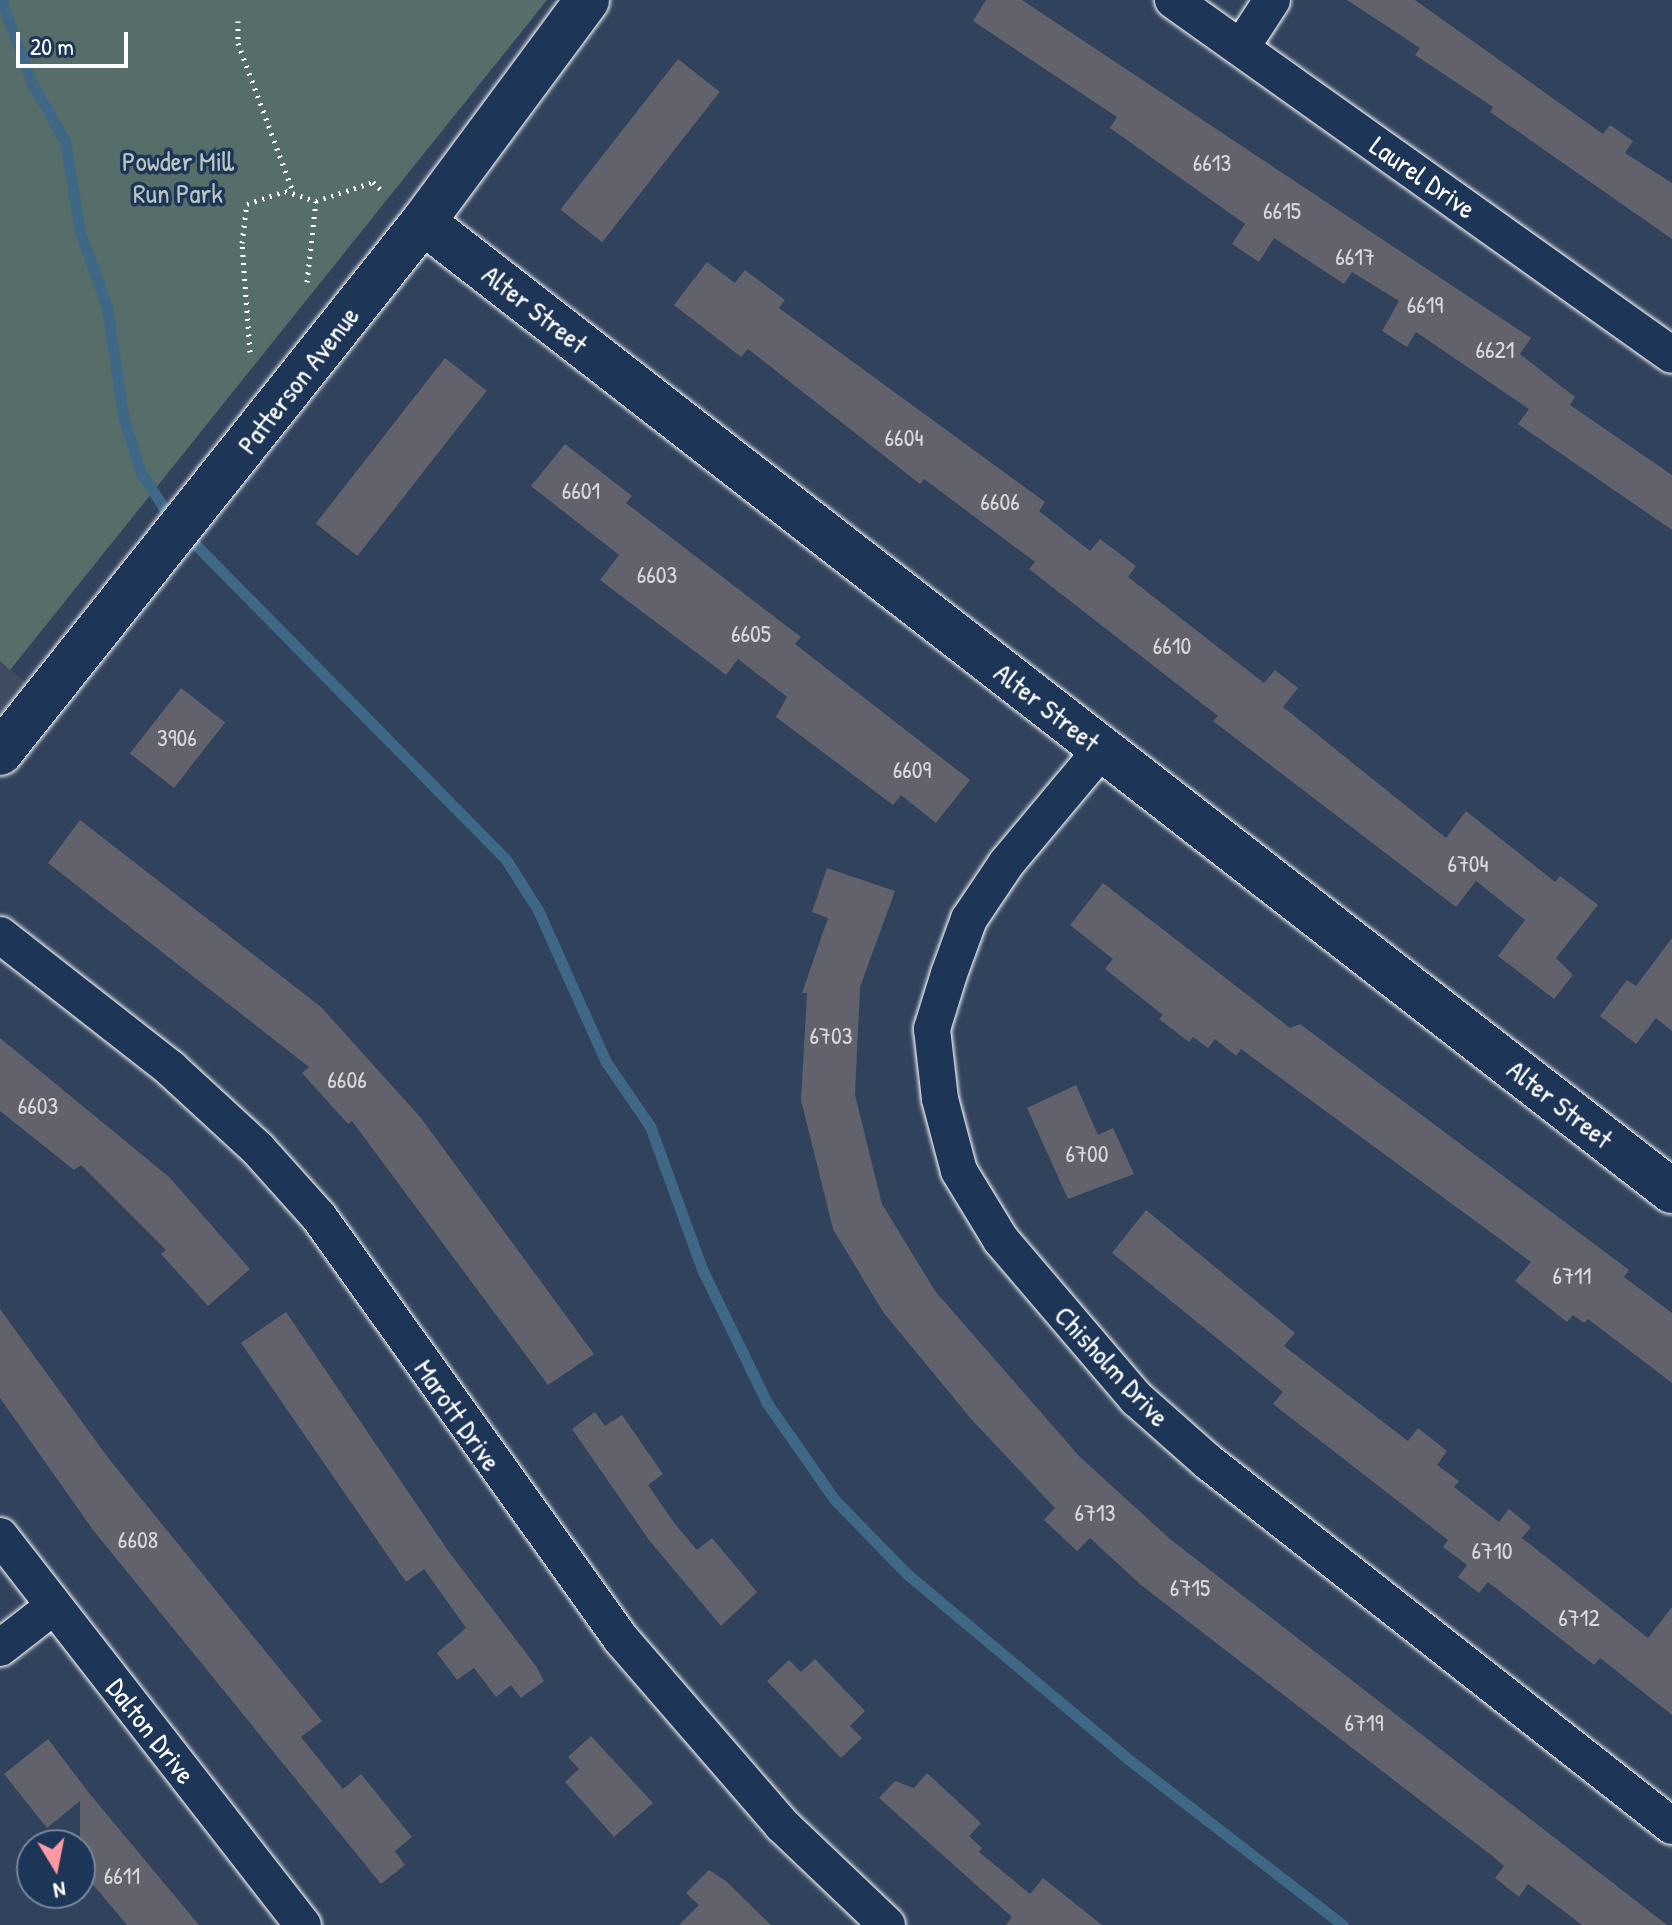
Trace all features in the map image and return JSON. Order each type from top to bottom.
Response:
[{"type":"street","name":"Patterson Avenue","points":[[0,753],[423,222],[587,0]]},
{"type":"street","name":"Laurel Drive","points":[[1173,0],[1672,355]]},
{"type":"street","points":[[1241,48],[1272,0]]},
{"type":"street","name":"Alter Street","points":[[423,222],[1672,1191]]},
{"type":"street","name":"Chisholm Drive","points":[[1102,749],[1006,864],[969,919],[949,974],[932,1029],[940,1099],[959,1171],[1001,1240],[1137,1399],[1207,1461],[1672,1826]]},
{"type":"street","name":"Marott Drive","points":[[0,935],[170,1068],[278,1172],[368,1284],[621,1639],[782,1825],[887,1925]]},
{"type":"street","name":"Dalton Drive","points":[[0,1536],[303,1925]]},
{"type":"street","points":[[0,1648],[54,1606]]},
{"type":"path","points":[[238,21],[238,43],[293,193]]},
{"type":"path","points":[[250,352],[242,243],[247,204],[293,193],[316,201],[373,182],[380,189]]},
{"type":"path","points":[[307,282],[316,201]]},
{"type":"shaded area","points":[[0,661],[44,698],[0,756]]},
{"type":"green space","name":"Powder Mill Run Park","points":[[0,0],[547,0],[10,670],[0,661]]},
{"type":"building","points":[[986,0],[1022,0],[1531,338],[1520,354],[1575,397],[1570,405],[1672,475],[1672,530],[1518,424],[1529,409],[1416,332],[1407,347],[1382,331],[1399,301],[1352,272],[1344,284],[1274,238],[1259,262],[1232,244],[1245,224],[1110,128],[1117,117],[973,21]]},
{"type":"building","points":[[1347,0],[1415,0],[1603,134],[1610,125],[1633,141],[1625,153],[1672,183],[1672,239],[1490,112],[1493,107],[1415,55],[1420,48]]},
{"type":"building","points":[[678,59],[720,92],[602,242],[560,210]]},
{"type":"building","points":[[707,262],[735,283],[745,270],[785,300],[779,308],[1045,502],[1039,511],[1090,551],[1100,539],[1136,566],[1128,577],[1264,683],[1275,670],[1298,688],[1283,707],[1446,838],[1466,811],[1555,882],[1560,876],[1598,905],[1556,958],[1573,975],[1554,999],[1498,956],[1525,920],[1476,881],[1456,907],[1213,721],[1218,716],[1029,569],[1035,562],[924,479],[920,484],[748,349],[741,357],[674,305]]},
{"type":"building","points":[[445,358],[487,391],[357,556],[316,523]]},
{"type":"building","points":[[565,444],[632,496],[626,503],[801,637],[795,644],[970,780],[936,823],[901,795],[893,805],[776,717],[787,697],[738,659],[726,675],[600,580],[619,555],[531,486]]},
{"type":"building","points":[[181,688],[225,722],[174,788],[130,753]]},
{"type":"building","points":[[80,820],[321,1007],[421,1118],[594,1354],[548,1385],[352,1121],[348,1124],[302,1073],[309,1067],[48,863]]},
{"type":"building","points":[[827,868],[895,891],[860,987],[855,1095],[882,1204],[935,1291],[1079,1456],[1170,1539],[1667,1925],[1582,1925],[1528,1884],[1519,1897],[1495,1878],[1504,1866],[1491,1855],[1141,1585],[1090,1538],[1077,1551],[1044,1520],[1055,1508],[972,1420],[883,1312],[833,1229],[801,1100],[807,993],[802,993],[828,918],[812,912]]},
{"type":"building","points":[[1103,883],[1290,1028],[1300,1024],[1629,1270],[1624,1277],[1672,1313],[1672,1383],[1588,1319],[1584,1323],[1573,1315],[1567,1322],[1515,1281],[1531,1262],[1241,1049],[1236,1056],[1215,1039],[1208,1048],[1193,1037],[1189,1042],[1159,1019],[1163,1015],[1105,969],[1113,959],[1070,925]]},
{"type":"building","points":[[1672,938],[1672,1031],[1656,1018],[1636,1044],[1600,1016],[1627,980],[1636,986]]},
{"type":"building","points":[[0,1038],[169,1177],[250,1269],[208,1306],[161,1254],[166,1250],[81,1165],[74,1170],[0,1111]]},
{"type":"building","points":[[1076,1085],[1098,1135],[1113,1128],[1134,1174],[1068,1199],[1027,1108]]},
{"type":"building","points":[[1146,1210],[1295,1333],[1284,1346],[1408,1441],[1418,1428],[1447,1451],[1437,1465],[1459,1481],[1454,1487],[1499,1522],[1509,1509],[1531,1527],[1522,1538],[1648,1638],[1672,1607],[1672,1715],[1600,1658],[1594,1665],[1488,1582],[1479,1593],[1458,1577],[1467,1565],[1443,1547],[1448,1540],[1273,1404],[1283,1392],[1112,1253]]},
{"type":"building","points":[[0,1309],[109,1459],[322,1721],[301,1737],[343,1789],[361,1774],[412,1837],[395,1851],[405,1865],[381,1884],[93,1530],[0,1398]]},
{"type":"building","points":[[286,1312],[449,1552],[536,1666],[544,1681],[521,1698],[511,1685],[496,1697],[474,1668],[457,1680],[437,1653],[466,1628],[424,1569],[406,1582],[241,1343]]},
{"type":"building","points":[[595,1412],[605,1426],[622,1415],[663,1474],[648,1485],[675,1524],[697,1550],[712,1538],[757,1592],[721,1626],[649,1540],[572,1429]]},
{"type":"building","points":[[815,1659],[865,1711],[850,1726],[862,1738],[841,1758],[767,1681],[789,1660],[801,1672]]},
{"type":"building","points":[[591,1736],[653,1803],[614,1837],[565,1782],[579,1769],[568,1757]]},
{"type":"building","points":[[48,1739],[199,1925],[127,1925],[96,1888],[96,1829],[80,1829],[80,1801],[47,1828],[4,1774]]},
{"type":"building","points":[[927,1773],[981,1823],[969,1836],[982,1848],[979,1852],[1030,1894],[1043,1878],[1102,1925],[1006,1925],[1012,1917],[879,1798],[895,1781],[914,1788]]},
{"type":"building","points":[[709,1870],[726,1881],[771,1925],[679,1925],[699,1905],[686,1893]]},
{"type":"waterway","points":[[1,0],[32,83],[65,141],[80,232],[107,307],[123,416],[141,473],[174,523]]},
{"type":"waterway","points":[[186,535],[505,858],[538,910],[606,1062],[650,1126],[702,1269],[767,1403],[834,1499],[907,1574],[1128,1759],[1343,1925]]}]
